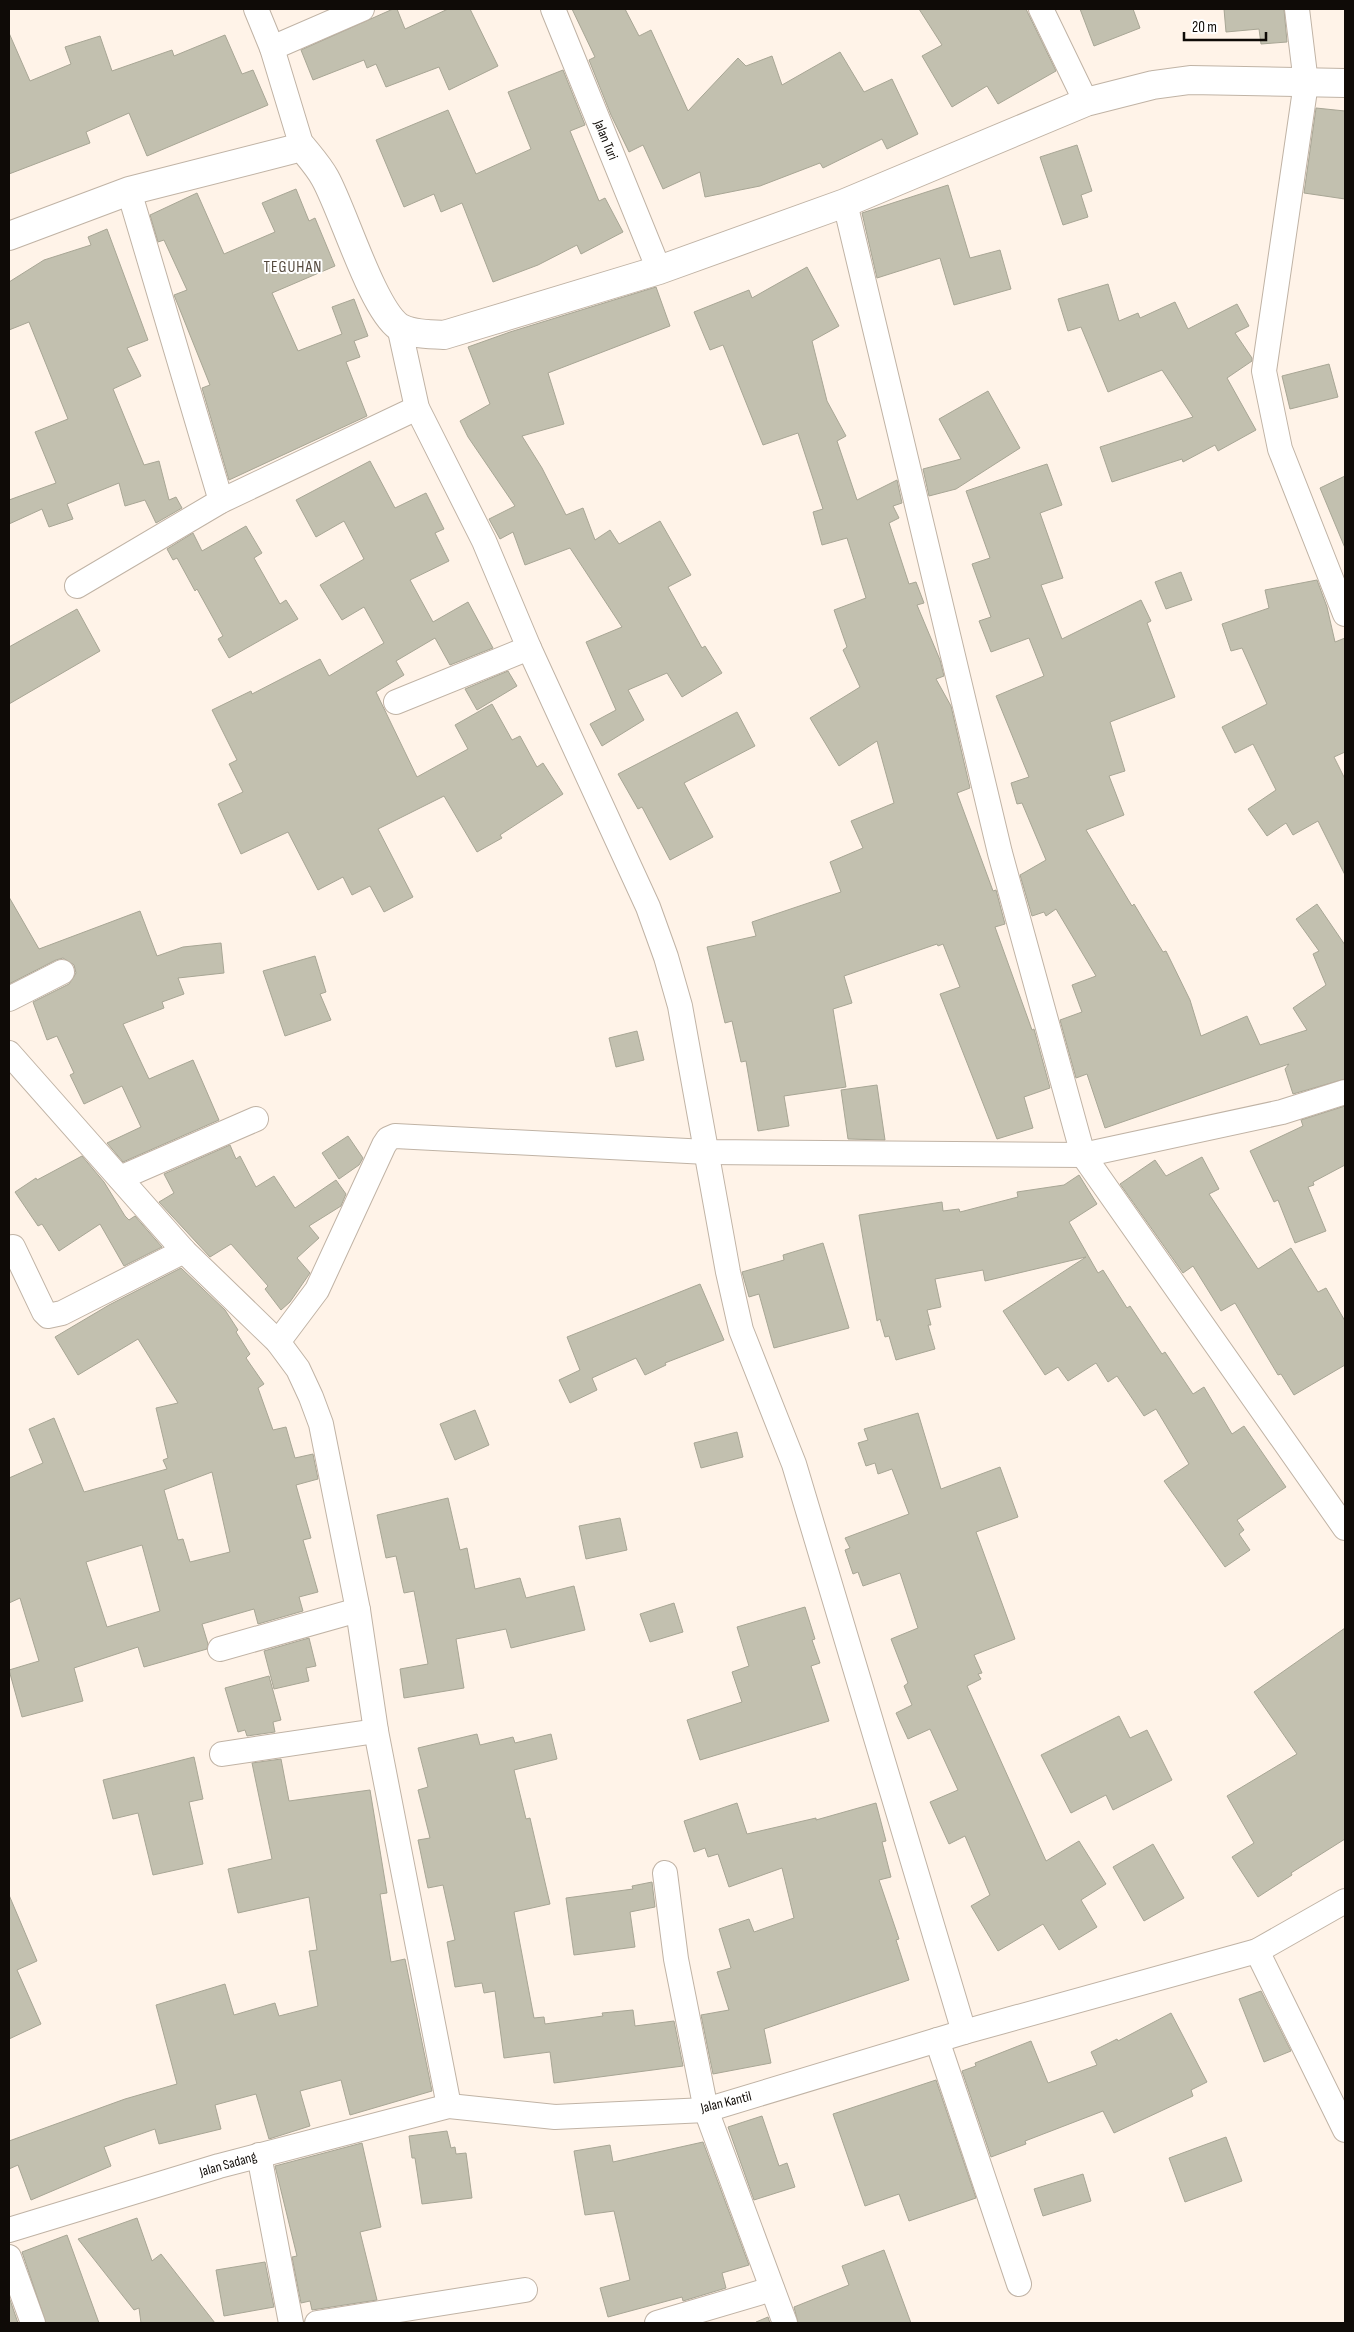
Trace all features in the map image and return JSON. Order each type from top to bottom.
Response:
[{"type":"street","points":[[256,9],[272,48],[302,147],[325,177],[376,294],[387,313],[399,326],[424,334],[444,334],[660,270],[845,203],[1086,102],[1153,85],[1190,80],[1345,83]]},
{"type":"street","points":[[272,48],[362,9]]},
{"type":"street","name":"Jalan Turi","points":[[553,9],[660,270]]},
{"type":"street","points":[[1041,9],[1086,102]]},
{"type":"street","points":[[1297,9],[1306,83],[1264,371],[1280,448],[1345,614]]},
{"type":"street","points":[[9,236],[129,191],[302,147]]},
{"type":"street","points":[[129,191],[222,501]]},
{"type":"street","points":[[845,203],[1000,853],[1083,1155],[1345,1528]]},
{"type":"street","points":[[399,326],[417,408],[484,541],[529,648],[648,907],[666,957],[680,1006],[728,1272],[742,1330],[794,1464],[964,2032]]},
{"type":"street","points":[[77,586],[222,501],[417,408]]},
{"type":"street","points":[[396,702],[529,648]]},
{"type":"street","points":[[9,999],[62,972]]},
{"type":"street","points":[[9,1053],[184,1251],[278,1342],[298,1369],[311,1397],[321,1424],[358,1610],[376,1731],[449,2106]]},
{"type":"street","points":[[278,1342],[317,1290],[388,1139],[394,1136],[707,1152],[1083,1155],[1282,1112],[1345,1092]]},
{"type":"street","points":[[120,1178],[256,1119]]},
{"type":"street","points":[[13,1247],[44,1312],[48,1316],[62,1313],[184,1251]]},
{"type":"street","points":[[220,1649],[358,1610]]},
{"type":"street","points":[[222,1754],[376,1731]]},
{"type":"street","points":[[664,1873],[676,1958],[706,2110],[785,2323]]},
{"type":"street","name":"Jalan Kantil","points":[[449,2106],[555,2117],[706,2110],[936,2040],[1257,1951],[1345,1901]]},
{"type":"street","points":[[1257,1951],[1345,2130]]},
{"type":"street","points":[[936,2040],[1019,2284]]},
{"type":"street","name":"Jalan Sadang","points":[[9,2230],[259,2155],[449,2106]]},
{"type":"street","points":[[259,2155],[292,2323]]},
{"type":"street","points":[[9,2257],[33,2323]]},
{"type":"street","points":[[657,2323],[772,2289]]},
{"type":"street","points":[[317,2323],[525,2290]]},
{"type":"building","points":[[393,9],[397,9],[405,29],[448,9],[470,9],[498,66],[449,90],[439,67],[386,87],[376,64],[367,68],[364,60],[313,80],[301,50]]},
{"type":"building","points":[[572,9],[625,9],[639,36],[651,30],[688,111],[738,58],[746,66],[772,56],[782,85],[840,52],[864,92],[892,79],[918,134],[887,149],[882,139],[823,168],[820,163],[760,186],[705,197],[700,172],[663,189],[643,145],[629,152],[611,115],[589,60],[595,57]]},
{"type":"building","points":[[919,9],[1026,9],[1056,71],[998,104],[987,86],[952,107],[922,56],[942,45]]},
{"type":"building","points":[[1080,9],[1133,9],[1140,28],[1094,46]]},
{"type":"building","points":[[1224,9],[1284,9],[1287,42],[1261,44],[1259,29],[1226,32]]},
{"type":"building","points":[[9,33],[30,81],[71,64],[65,47],[100,36],[112,71],[172,50],[174,56],[225,35],[242,74],[253,70],[268,105],[147,156],[129,113],[86,132],[90,143],[9,174]]},
{"type":"building","points":[[563,70],[585,125],[570,131],[599,201],[605,198],[623,232],[581,254],[577,245],[538,265],[493,282],[462,203],[441,212],[434,194],[404,207],[376,140],[448,110],[476,174],[531,149],[508,92]]},
{"type":"building","points":[[1316,108],[1345,111],[1345,199],[1304,193]]},
{"type":"building","points":[[1077,145],[1092,191],[1081,195],[1088,217],[1063,225],[1040,157]]},
{"type":"building","points":[[948,185],[970,258],[1000,250],[1011,289],[954,305],[940,258],[877,278],[862,213]]},
{"type":"building","points":[[296,189],[309,221],[315,218],[335,266],[272,293],[298,351],[342,334],[332,307],[354,299],[368,336],[354,341],[360,357],[346,362],[367,416],[229,480],[202,388],[210,385],[174,295],[187,290],[164,240],[158,242],[150,215],[197,193],[224,254],[275,232],[262,203]]},
{"type":"building","points":[[107,229],[148,340],[127,348],[141,376],[113,389],[144,465],[159,461],[169,500],[176,497],[182,508],[156,523],[145,500],[125,506],[119,483],[67,504],[73,519],[49,527],[42,509],[9,524],[9,500],[56,483],[35,432],[68,419],[29,322],[9,330],[9,282],[44,260],[91,245],[88,237]]},
{"type":"building","points":[[807,267],[839,326],[812,341],[827,401],[846,436],[837,441],[857,500],[897,480],[902,503],[893,506],[899,518],[889,523],[909,584],[916,582],[924,603],[917,605],[940,660],[944,676],[936,679],[951,706],[970,788],[957,793],[993,891],[996,890],[1005,924],[995,927],[1032,1030],[1034,1029],[1050,1088],[1024,1097],[1033,1128],[997,1139],[940,994],[960,987],[943,944],[938,946],[937,944],[844,976],[852,1003],[833,1009],[846,1087],[784,1096],[789,1126],[758,1131],[746,1061],[741,1062],[732,1021],[725,1023],[707,947],[756,936],[752,922],[841,892],[830,862],[863,848],[851,821],[894,803],[877,741],[839,766],[810,718],[860,687],[843,650],[847,647],[834,610],[866,598],[847,538],[822,545],[813,512],[823,509],[798,433],[763,445],[723,345],[710,350],[694,312],[749,290],[752,298]]},
{"type":"building","points":[[1108,284],[1119,321],[1138,313],[1140,318],[1175,302],[1188,329],[1237,304],[1249,326],[1235,333],[1252,358],[1252,361],[1227,378],[1256,430],[1218,451],[1215,445],[1183,462],[1182,459],[1112,482],[1100,447],[1193,417],[1162,370],[1108,392],[1081,327],[1068,331],[1058,299]]},
{"type":"building","points":[[656,287],[670,326],[548,373],[564,424],[522,436],[542,468],[566,515],[583,508],[595,540],[610,530],[619,544],[660,521],[691,575],[668,587],[702,648],[705,646],[722,673],[682,697],[667,673],[628,690],[644,720],[602,746],[590,724],[616,710],[586,642],[622,627],[570,548],[525,565],[513,532],[500,539],[489,519],[515,506],[468,437],[460,421],[490,404],[468,347],[510,332]]},
{"type":"building","points":[[1329,364],[1338,397],[1290,409],[1282,376]]},
{"type":"building","points":[[988,391],[1020,448],[956,489],[929,496],[923,469],[961,459],[939,419]]},
{"type":"building","points":[[370,461],[395,508],[426,493],[444,529],[435,533],[449,561],[410,580],[433,622],[468,602],[493,648],[450,665],[435,638],[396,661],[404,675],[376,692],[417,777],[468,749],[455,725],[492,704],[512,740],[520,736],[537,767],[543,763],[563,794],[500,835],[502,838],[477,852],[444,796],[378,829],[413,897],[384,912],[370,886],[352,895],[343,877],[318,890],[288,832],[241,854],[218,804],[243,792],[229,764],[237,760],[212,710],[251,691],[252,694],[320,659],[329,676],[384,643],[364,607],[342,620],[320,585],[364,559],[344,521],[316,537],[296,500]]},
{"type":"building","points":[[1047,464],[1062,505],[1040,513],[1063,578],[1041,585],[1062,639],[1141,600],[1151,621],[1147,623],[1175,697],[1110,722],[1125,771],[1109,776],[1124,815],[1086,830],[1132,906],[1134,904],[1163,952],[1166,951],[1190,1000],[1201,1036],[1247,1016],[1260,1045],[1307,1030],[1293,1008],[1326,985],[1313,954],[1319,951],[1296,919],[1317,904],[1345,945],[1345,1079],[1293,1094],[1285,1069],[1289,1064],[1105,1128],[1087,1074],[1076,1078],[1060,1020],[1082,1012],[1072,985],[1096,976],[1056,909],[1046,916],[1044,912],[1032,916],[1020,875],[1046,860],[1022,803],[1017,804],[1011,783],[1029,777],[996,696],[1044,676],[1029,638],[991,652],[979,621],[991,617],[972,564],[990,558],[966,491]]},
{"type":"building","points":[[1345,476],[1345,548],[1320,488]]},
{"type":"building","points":[[246,526],[262,553],[254,558],[280,604],[286,600],[298,619],[229,658],[218,639],[223,636],[197,589],[195,591],[177,558],[173,560],[167,549],[193,533],[202,551]]},
{"type":"building","points":[[1181,572],[1192,600],[1166,609],[1155,582]]},
{"type":"building","points":[[1317,580],[1327,607],[1335,642],[1345,638],[1345,752],[1334,757],[1345,779],[1345,875],[1318,821],[1293,835],[1286,823],[1267,836],[1248,809],[1276,790],[1253,744],[1235,753],[1222,727],[1267,704],[1242,648],[1231,651],[1222,624],[1269,608],[1265,590]]},
{"type":"building","points":[[77,609],[100,651],[9,704],[9,647]]},
{"type":"building","points":[[508,671],[517,686],[477,710],[465,689]]},
{"type":"building","points":[[737,712],[755,746],[684,783],[713,837],[670,860],[642,807],[638,809],[618,774]]},
{"type":"building","points":[[9,897],[39,949],[140,911],[157,956],[183,947],[221,943],[224,973],[178,978],[184,994],[162,1002],[164,1008],[123,1024],[149,1079],[193,1060],[219,1120],[123,1162],[107,1143],[141,1127],[122,1086],[84,1104],[70,1075],[74,1073],[57,1036],[47,1040],[33,1002],[69,984],[76,973],[74,965],[63,958],[56,960],[9,984]]},
{"type":"building","points":[[315,956],[326,992],[320,994],[331,1020],[285,1036],[263,971]]},
{"type":"building","points":[[637,1031],[644,1060],[616,1067],[609,1038]]},
{"type":"building","points":[[877,1085],[885,1140],[848,1139],[841,1090]]},
{"type":"building","points":[[1345,1106],[1345,1165],[1313,1182],[1314,1185],[1308,1187],[1326,1231],[1295,1243],[1278,1200],[1274,1202],[1250,1151],[1303,1126],[1301,1120]]},
{"type":"building","points":[[348,1136],[363,1158],[359,1165],[339,1179],[322,1153]]},
{"type":"building","points":[[230,1145],[236,1159],[240,1156],[256,1187],[274,1176],[295,1208],[336,1180],[346,1194],[341,1206],[309,1226],[319,1238],[297,1258],[310,1273],[290,1302],[281,1310],[265,1289],[268,1286],[231,1244],[210,1257],[159,1202],[174,1193],[164,1174]]},
{"type":"building","points":[[82,1156],[104,1182],[125,1216],[129,1220],[135,1216],[162,1247],[124,1266],[100,1224],[59,1251],[42,1224],[38,1226],[15,1192],[36,1178],[37,1180]]},
{"type":"building","points":[[1202,1157],[1219,1189],[1209,1194],[1258,1269],[1291,1248],[1318,1292],[1326,1288],[1345,1321],[1345,1365],[1294,1395],[1281,1374],[1278,1375],[1235,1303],[1221,1311],[1193,1266],[1183,1273],[1120,1184],[1155,1160],[1166,1176]]},
{"type":"building","points":[[1079,1175],[1097,1204],[1069,1222],[1098,1273],[1103,1270],[1127,1308],[1130,1306],[1162,1354],[1165,1352],[1193,1394],[1204,1387],[1232,1434],[1244,1426],[1286,1487],[1237,1520],[1244,1530],[1239,1534],[1250,1550],[1225,1567],[1164,1481],[1189,1464],[1156,1409],[1144,1416],[1117,1376],[1108,1382],[1096,1363],[1068,1381],[1058,1367],[1045,1375],[1003,1311],[1086,1257],[985,1281],[983,1270],[935,1279],[941,1307],[927,1310],[931,1325],[928,1325],[935,1349],[896,1360],[889,1336],[885,1337],[880,1319],[877,1321],[859,1215],[942,1202],[943,1211],[959,1209],[960,1212],[1018,1197],[1017,1192],[1064,1185]]},
{"type":"building","points":[[823,1243],[849,1328],[774,1348],[759,1294],[749,1297],[742,1272],[784,1260],[783,1255]]},
{"type":"building","points":[[181,1268],[225,1310],[250,1354],[246,1358],[264,1384],[258,1388],[273,1430],[286,1427],[295,1458],[313,1454],[318,1479],[296,1485],[311,1538],[303,1540],[318,1592],[299,1597],[303,1611],[258,1624],[254,1609],[202,1624],[208,1644],[207,1649],[144,1667],[138,1647],[74,1668],[83,1701],[22,1717],[9,1670],[39,1661],[20,1598],[9,1603],[9,1478],[43,1463],[29,1429],[54,1418],[84,1492],[167,1469],[163,1460],[168,1458],[156,1408],[178,1403],[138,1339],[78,1375],[55,1337],[109,1305]],"holes":[[[212,1472],[230,1552],[190,1562],[183,1539],[178,1540],[164,1490]],[[142,1545],[160,1611],[107,1627],[86,1562]]]},
{"type":"building","points":[[700,1284],[724,1340],[665,1363],[666,1365],[645,1375],[636,1358],[592,1378],[597,1390],[570,1403],[559,1380],[580,1370],[567,1337]]},
{"type":"building","points":[[475,1410],[489,1445],[455,1460],[440,1424]]},
{"type":"building","points":[[918,1413],[941,1489],[1000,1467],[1018,1517],[976,1532],[1015,1639],[974,1655],[982,1673],[978,1674],[981,1679],[967,1686],[1046,1861],[1079,1841],[1106,1884],[1081,1900],[1097,1927],[1059,1950],[1043,1924],[998,1951],[971,1906],[990,1895],[965,1836],[949,1844],[930,1802],[958,1790],[930,1729],[908,1739],[896,1713],[912,1705],[904,1686],[908,1683],[891,1639],[918,1628],[900,1573],[863,1586],[858,1572],[853,1574],[845,1550],[850,1548],[845,1538],[909,1514],[892,1469],[878,1474],[875,1463],[866,1466],[858,1443],[868,1440],[864,1429]]},
{"type":"building","points":[[737,1432],[743,1457],[701,1468],[694,1443]]},
{"type":"building","points":[[448,1498],[460,1550],[467,1548],[475,1589],[520,1578],[526,1598],[574,1586],[585,1630],[511,1648],[506,1629],[456,1639],[464,1688],[404,1698],[400,1669],[428,1664],[414,1591],[404,1593],[396,1556],[386,1558],[377,1515]]},
{"type":"building","points":[[620,1518],[627,1550],[586,1559],[579,1526]]},
{"type":"building","points":[[674,1603],[683,1632],[650,1642],[640,1614]]},
{"type":"building","points":[[805,1607],[815,1639],[812,1640],[820,1663],[811,1666],[829,1721],[700,1760],[687,1720],[742,1702],[732,1672],[749,1666],[737,1627]]},
{"type":"building","points":[[1345,1628],[1345,1839],[1291,1873],[1292,1875],[1258,1897],[1232,1857],[1254,1843],[1227,1796],[1297,1754],[1254,1692]]},
{"type":"building","points":[[309,1638],[316,1666],[306,1668],[309,1681],[274,1689],[264,1651]]},
{"type":"building","points":[[269,1676],[281,1720],[273,1722],[275,1732],[247,1736],[245,1730],[238,1732],[225,1688]]},
{"type":"building","points":[[1119,1716],[1130,1738],[1147,1730],[1172,1780],[1113,1810],[1106,1795],[1071,1813],[1041,1755]]},
{"type":"building","points":[[477,1734],[480,1745],[513,1737],[515,1743],[551,1734],[557,1759],[514,1770],[526,1819],[530,1818],[550,1904],[514,1912],[534,2018],[544,2017],[545,2024],[603,2016],[602,2013],[633,2010],[635,2026],[674,2021],[683,2066],[554,2083],[550,2052],[504,2058],[495,1991],[484,1993],[482,1983],[455,1987],[447,1942],[455,1940],[443,1885],[428,1888],[418,1840],[430,1838],[418,1790],[428,1787],[418,1748]]},
{"type":"building","points":[[194,1757],[203,1799],[189,1802],[203,1864],[153,1875],[138,1813],[113,1819],[103,1780]]},
{"type":"building","points":[[281,1759],[289,1801],[370,1790],[387,1893],[380,1894],[391,1962],[405,1959],[432,2091],[350,2115],[341,2080],[300,2091],[310,2126],[269,2139],[256,2094],[215,2105],[221,2129],[159,2144],[155,2129],[104,2147],[111,2166],[31,2200],[18,2165],[9,2169],[9,2141],[125,2099],[177,2084],[156,2005],[225,1984],[234,2015],[275,2003],[279,2016],[318,2006],[309,1951],[317,1950],[309,1897],[238,1913],[228,1869],[272,1859],[252,1763]]},
{"type":"building","points":[[737,1803],[747,1834],[816,1818],[816,1820],[876,1803],[886,1841],[882,1842],[891,1877],[879,1880],[899,1939],[896,1940],[909,1980],[764,2029],[771,2063],[713,2074],[701,2015],[729,2010],[717,1972],[731,1968],[719,1929],[749,1919],[754,1932],[794,1918],[782,1868],[729,1887],[718,1854],[708,1857],[705,1848],[694,1852],[684,1821]]},
{"type":"building","points":[[1153,1844],[1184,1898],[1144,1921],[1113,1867]]},
{"type":"building","points":[[652,1882],[655,1907],[630,1912],[635,1947],[574,1955],[566,1898],[633,1889],[632,1886]]},
{"type":"building","points":[[9,1895],[37,1961],[17,1970],[41,2024],[9,2039]]},
{"type":"building","points":[[1261,1991],[1291,2051],[1264,2062],[1239,1999]]},
{"type":"building","points":[[1171,2013],[1207,2082],[1191,2090],[1193,2096],[1114,2133],[1103,2111],[1025,2141],[1026,2144],[991,2157],[962,2071],[976,2066],[975,2063],[1031,2041],[1048,2083],[1097,2065],[1091,2052],[1117,2039],[1118,2041]]},
{"type":"building","points":[[936,2080],[976,2198],[909,2221],[899,2194],[865,2206],[833,2114]]},
{"type":"building","points":[[762,2116],[779,2166],[787,2163],[795,2187],[754,2200],[728,2127]]},
{"type":"building","points":[[447,2131],[451,2148],[455,2147],[456,2154],[466,2153],[472,2198],[422,2204],[415,2158],[412,2158],[409,2136]]},
{"type":"building","points":[[1226,2137],[1242,2181],[1185,2202],[1169,2158]]},
{"type":"building","points":[[703,2142],[749,2265],[722,2273],[726,2288],[683,2301],[682,2297],[608,2317],[600,2288],[630,2280],[614,2211],[585,2215],[574,2151],[610,2145],[613,2162]]},
{"type":"building","points":[[362,2143],[381,2227],[360,2232],[377,2300],[312,2310],[310,2301],[301,2303],[292,2257],[297,2256],[275,2166]]},
{"type":"building","points":[[1083,2174],[1091,2201],[1043,2216],[1034,2189]]},
{"type":"building","points":[[137,2218],[152,2261],[161,2254],[215,2323],[141,2323],[139,2308],[134,2310],[78,2239]]},
{"type":"building","points":[[67,2235],[99,2323],[46,2323],[22,2252]]},
{"type":"building","points":[[884,2250],[911,2323],[798,2323],[794,2307],[849,2285],[842,2266]]},
{"type":"building","points":[[265,2262],[274,2307],[224,2316],[216,2270]]},
{"type":"building","points":[[9,2297],[18,2323],[9,2323]]},
{"type":"building","points":[[768,2317],[770,2323],[756,2322]]},
{"type":"district","name":"TEGUHAN","points":[[293,267]]}]
